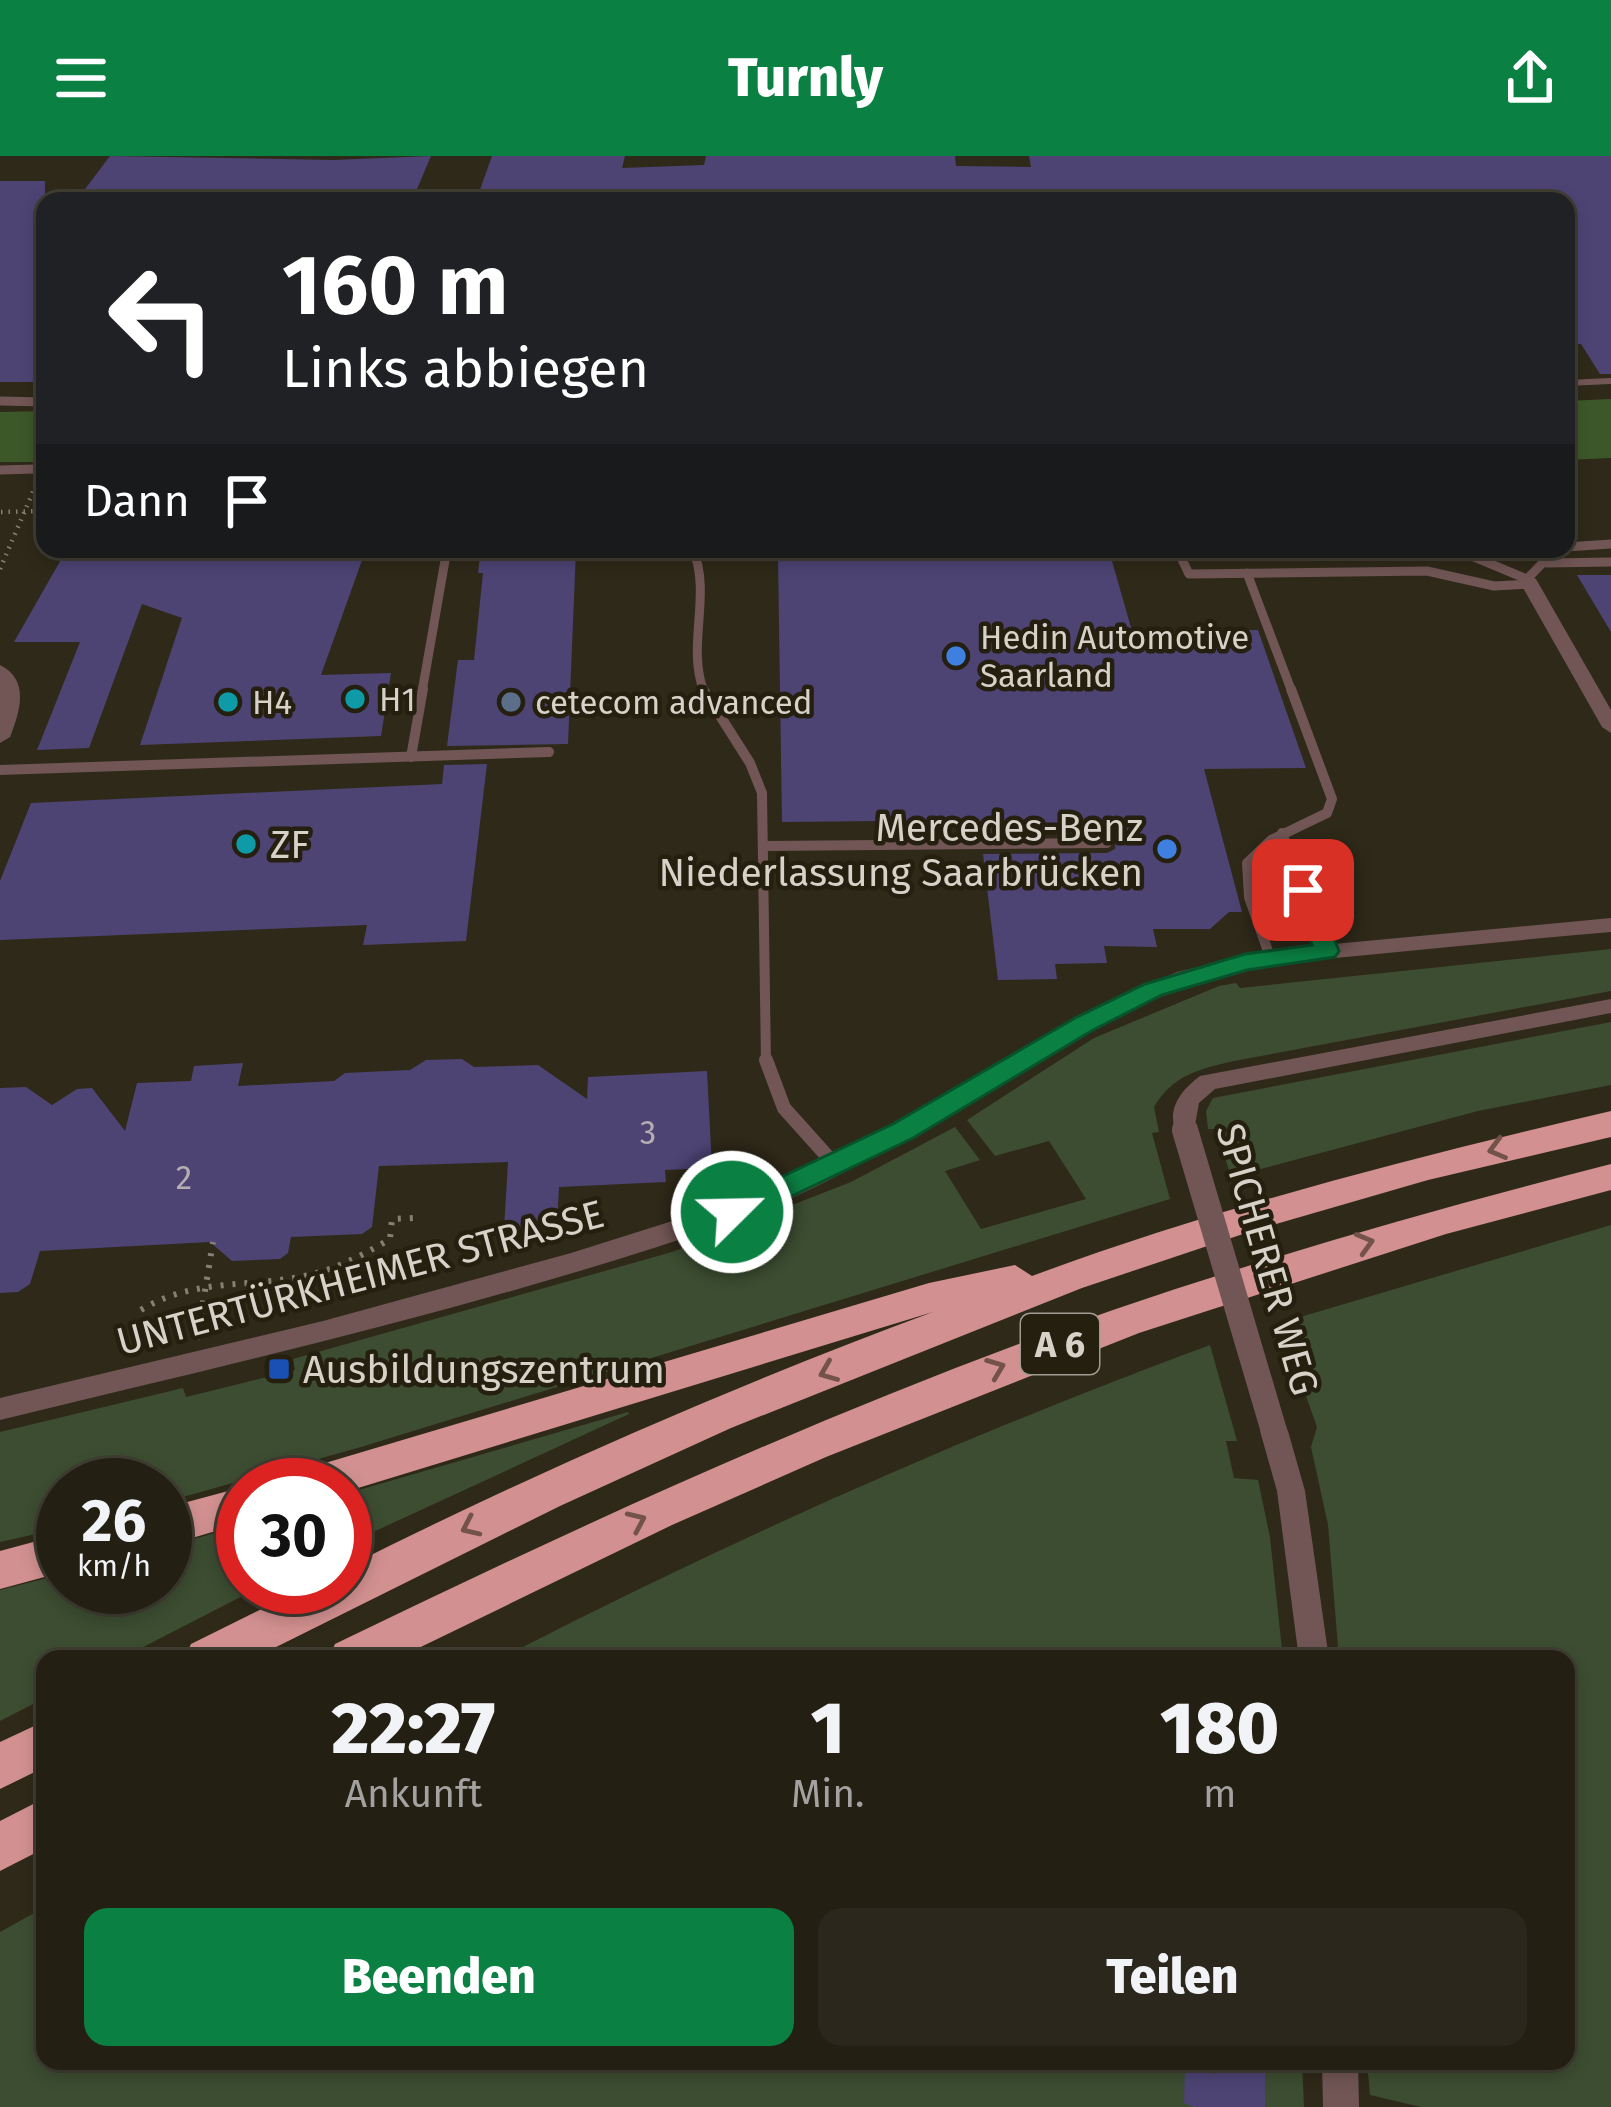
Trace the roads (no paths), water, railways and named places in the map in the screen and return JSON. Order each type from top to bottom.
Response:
[{"type":"highway","name":"A 6","points":[[225,1650],[411,1555],[735,1408],[1134,1256],[1387,1178],[1611,1124]]},
{"type":"highway","name":"A 6","points":[[369,1650],[530,1568],[965,1380],[1162,1305],[1299,1262],[1611,1177]]},
{"type":"highway","name":"A 6","points":[[372,1466],[929,1298],[1134,1256]]},
{"type":"highway","points":[[0,1570],[36,1560]]},
{"type":"highway","points":[[0,1766],[36,1748]]},
{"type":"highway","points":[[0,1847],[36,1827]]},
{"type":"street","points":[[1528,582],[1611,727]]},
{"type":"street","points":[[0,670],[11,683],[12,704],[0,737]]},
{"type":"street","name":"UNTERTÜRKHEIMER STRASSE","points":[[0,1409],[166,1372],[571,1263],[732,1212],[836,1166],[1119,1005],[1185,977],[1270,957],[1611,925]]},
{"type":"street","name":"SPICHERER WEG","points":[[1314,1650],[1291,1491],[1182,1111],[1190,1095],[1208,1082],[1611,1006]]},
{"type":"street","points":[[1340,2070],[1341,2107]]},
{"type":"lane","points":[[1575,383],[1611,381]]},
{"type":"lane","points":[[0,401],[36,402]]},
{"type":"lane","points":[[0,470],[35,469]]},
{"type":"lane","points":[[1575,546],[1611,544]]},
{"type":"lane","points":[[411,757],[445,558]]},
{"type":"lane","points":[[697,558],[701,567],[699,679],[757,771],[766,846],[766,1065],[777,1101],[790,1120],[836,1166]]},
{"type":"lane","points":[[1182,558],[1190,574],[1427,571],[1494,586],[1528,582],[1550,558]]},
{"type":"lane","points":[[1475,558],[1528,582]]},
{"type":"lane","points":[[1547,563],[1611,562]]},
{"type":"lane","points":[[1247,573],[1332,799],[1327,813],[1258,845],[1244,866],[1270,957]]},
{"type":"lane","points":[[0,770],[549,752]]},
{"type":"lane","points":[[1282,833],[1327,951]]},
{"type":"lane","points":[[766,846],[1107,843]]},
{"type":"place","name":"Hedin Automotive Saarland","points":[[956,656]]},
{"type":"place","name":"H1","points":[[355,699]]},
{"type":"place","name":"H4","points":[[228,702]]},
{"type":"place","name":"cetecom advanced","points":[[511,702]]},
{"type":"place","name":"ZF","points":[[246,844]]},
{"type":"place","name":"Mercedes-Benz Niederlassung Saarbrücken","points":[[1167,849]]},
{"type":"place","name":"Ausbildungszentrum","points":[[279,1369]]}]
